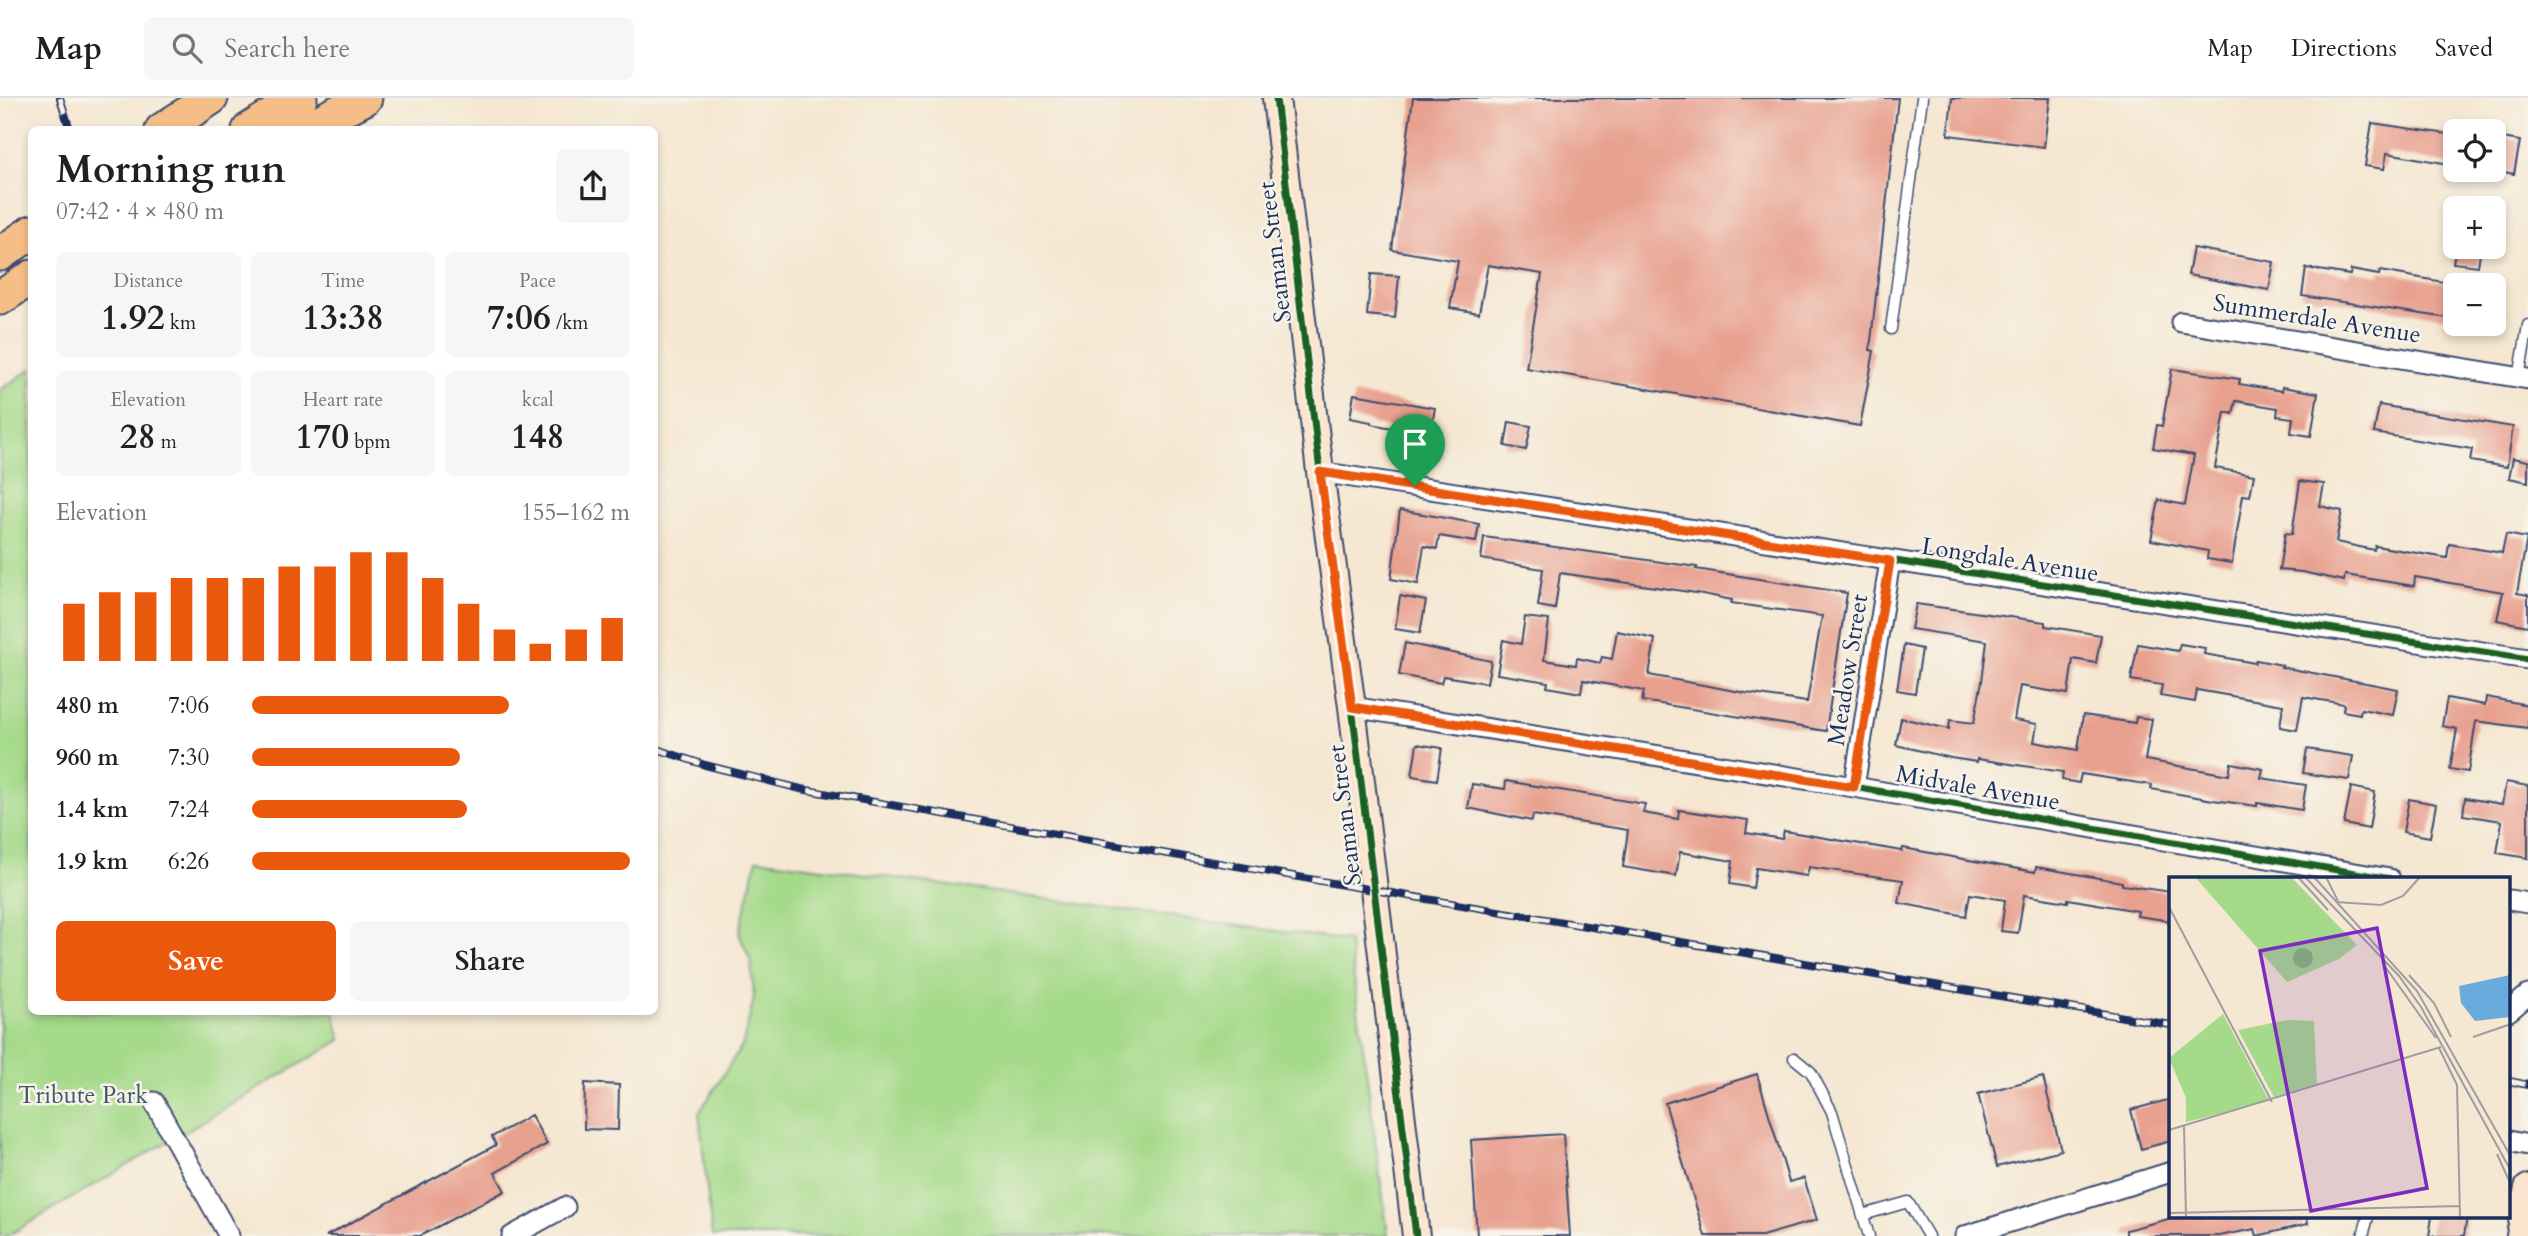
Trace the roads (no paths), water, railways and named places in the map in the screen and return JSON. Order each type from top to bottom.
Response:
[{"type":"highway","points":[[168,126],[214,98]]},
{"type":"highway","points":[[180,126],[214,98]]},
{"type":"highway","points":[[255,126],[300,98]]},
{"type":"highway","points":[[312,126],[365,98]]},
{"type":"highway","points":[[10,242],[28,218]]},
{"type":"highway","points":[[0,298],[28,280]]},
{"type":"highway","points":[[0,318],[28,300]]},
{"type":"street","name":"Seaman Street","points":[[1276,98],[1416,1236]]},
{"type":"street","name":"Summerdale Avenue","points":[[2181,322],[2523,378]]},
{"type":"street","name":"Longdale Avenue","points":[[1320,472],[2528,659]]},
{"type":"street","name":"Meadow Street","points":[[1854,787],[1890,561]]},
{"type":"street","name":"Midvale Avenue","points":[[1352,707],[1854,787],[2377,877]]},
{"type":"street","points":[[2510,900],[2528,903]]},
{"type":"street","points":[[2510,1010],[2528,995]]},
{"type":"street","points":[[154,1102],[229,1236]]},
{"type":"street","points":[[2510,1141],[2528,1145]]},
{"type":"street","points":[[1965,1236],[2169,1172]]},
{"type":"street","points":[[2520,1236],[2528,1188]]},
{"type":"street","points":[[512,1236],[565,1207]]},
{"type":"lane","points":[[1891,329],[1922,98]]},
{"type":"lane","points":[[2523,378],[2528,325]]},
{"type":"lane","points":[[1794,1058],[1811,1072],[1832,1112],[1869,1236]]},
{"type":"lane","points":[[1863,1215],[1908,1202],[1928,1236]]},
{"type":"lane","points":[[2363,1236],[2368,1218]]},
{"type":"railway","points":[[60,98],[69,126]]},
{"type":"railway","points":[[658,749],[705,765],[801,789],[1338,884],[2169,1025]]},
{"type":"railway","points":[[2510,1081],[2528,1085]]},
{"type":"park label","name":"Tribute Park","points":[[83,1095]]}]
